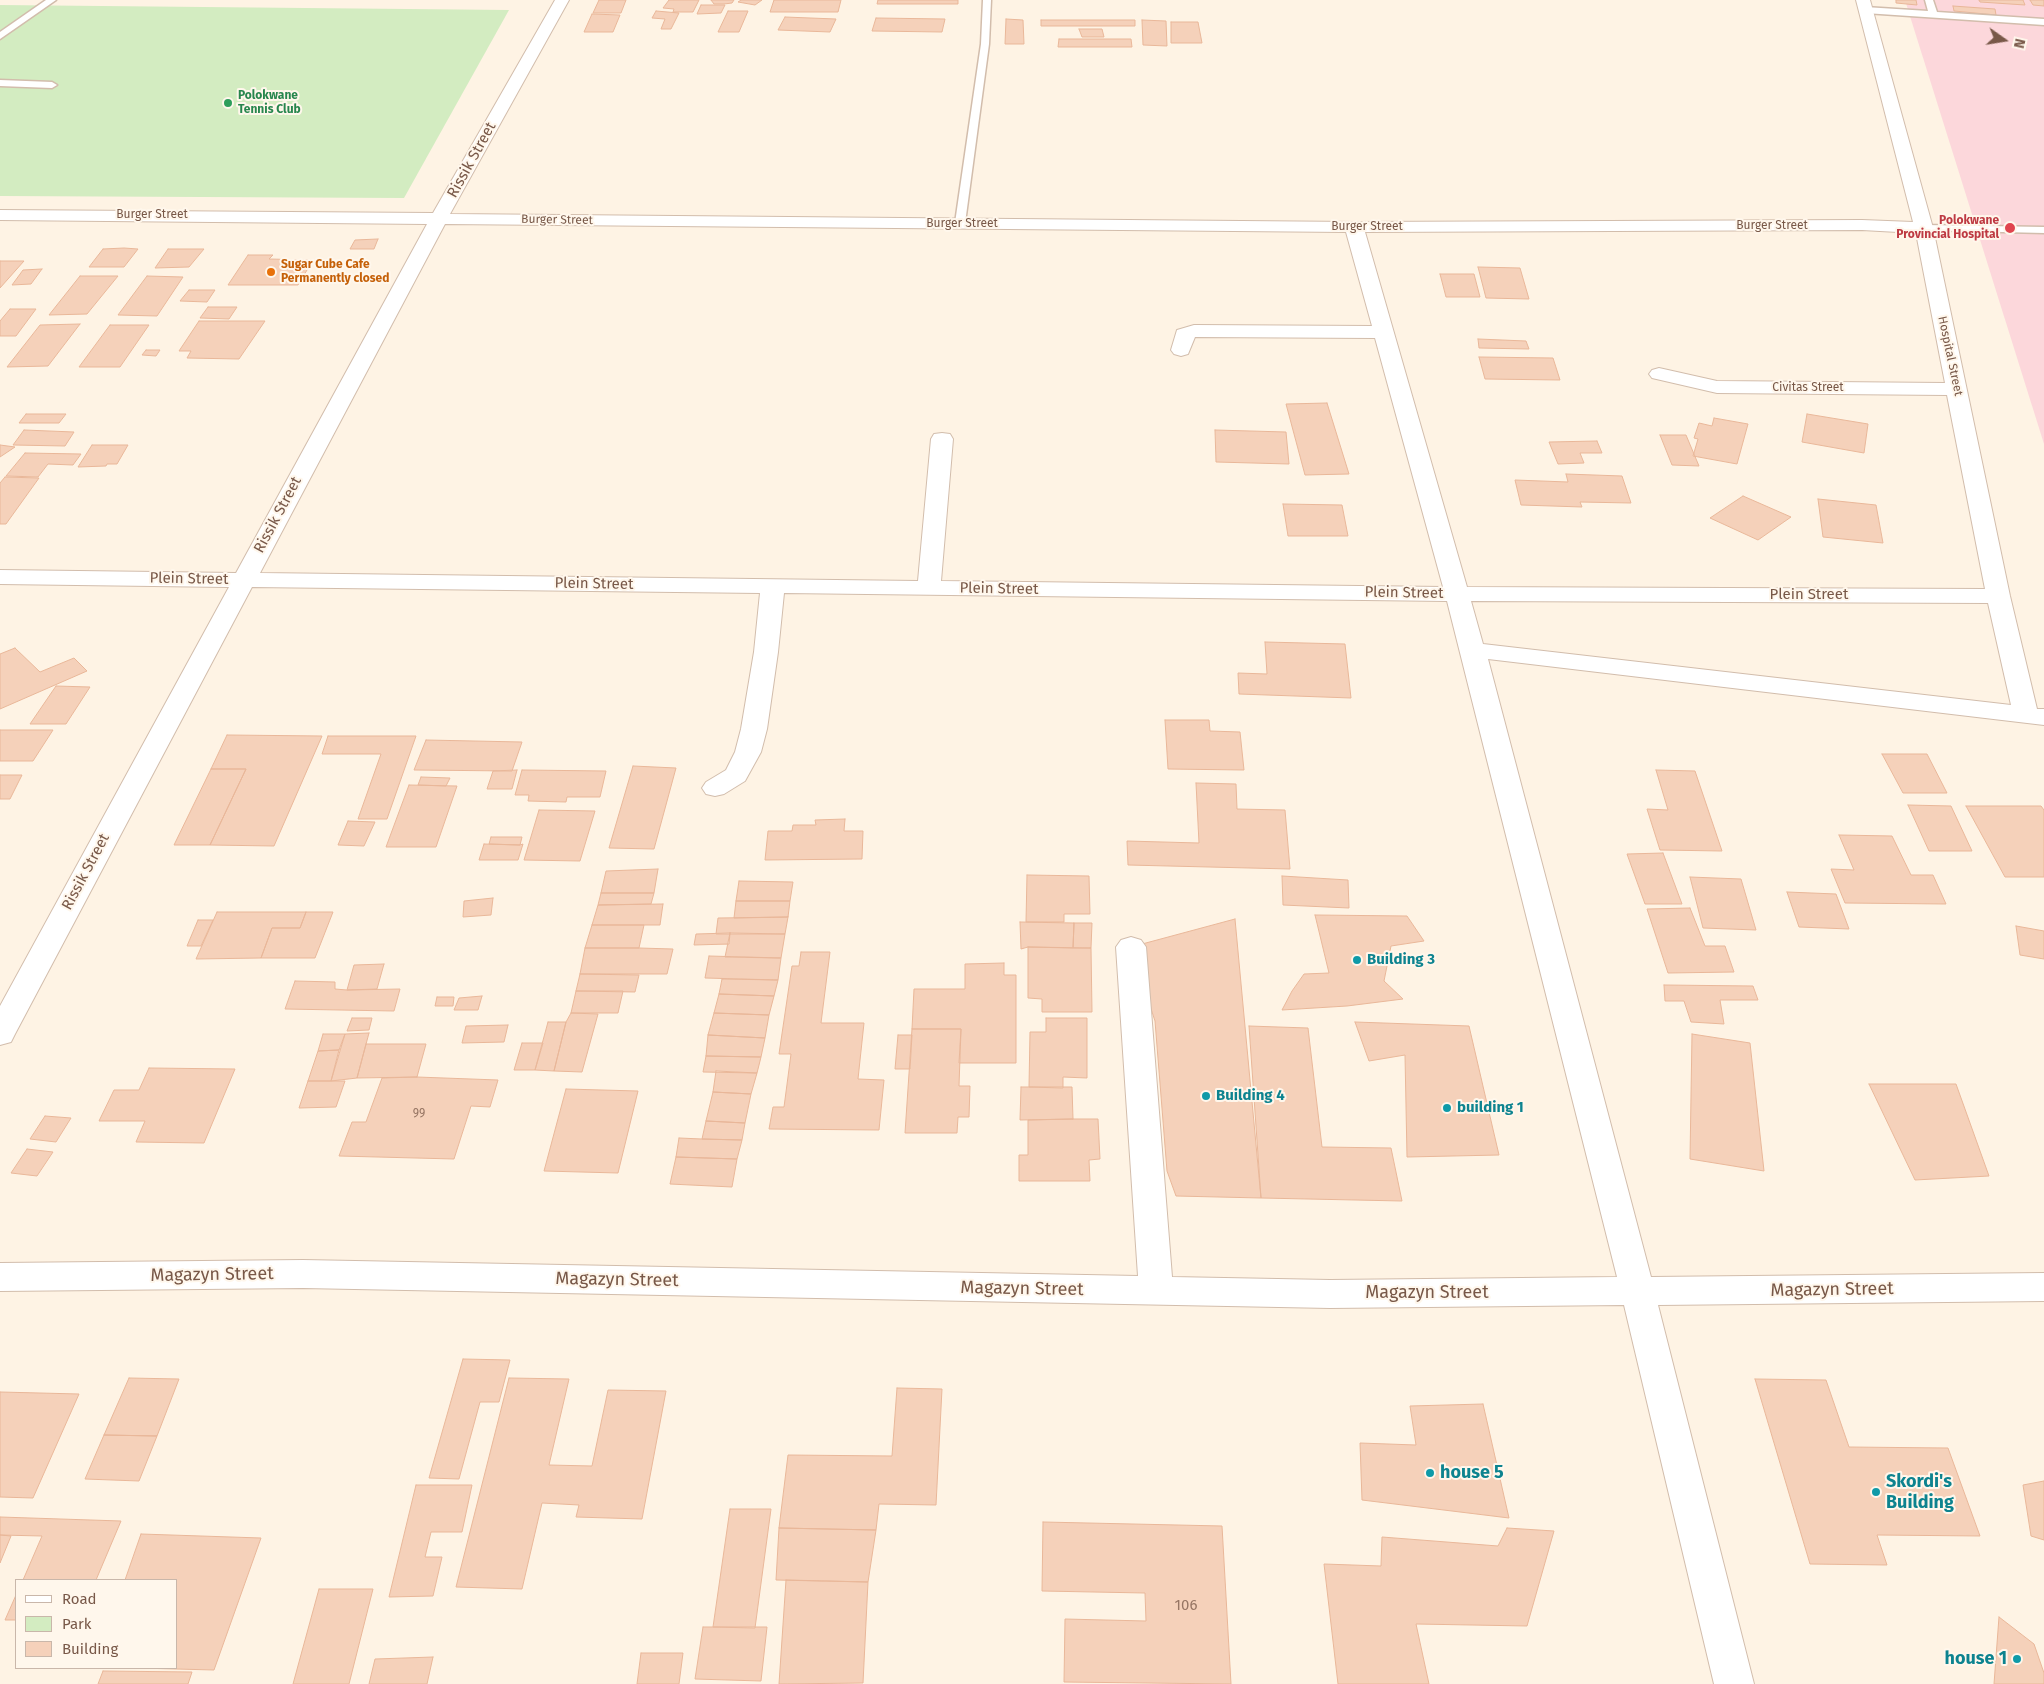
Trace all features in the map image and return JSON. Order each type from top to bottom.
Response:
[{"type":"street","name":"Rissik Street","points":[[0,1034],[439,218],[562,0]]},
{"type":"street","name":"Hospital Street","points":[[1864,5],[1924,228],[1998,596],[2035,716]]},
{"type":"street","name":"Burger Street","points":[[0,215],[1354,227],[1862,225],[1924,228]]},
{"type":"street","points":[[1354,227],[1473,650],[1638,1292],[1734,1684]]},
{"type":"street","points":[[1181,350],[1184,334],[1194,331],[1384,332]]},
{"type":"street","name":"Civitas Street","points":[[1659,374],[1717,387],[1957,389]]},
{"type":"street","points":[[929,588],[942,439]]},
{"type":"street","name":"Plein Street","points":[[0,577],[1458,594],[1998,596]]},
{"type":"street","points":[[715,788],[736,775],[748,752],[754,729],[766,652],[773,586]]},
{"type":"street","points":[[1473,650],[2035,716]]},
{"type":"street","points":[[1131,947],[1156,1291]]},
{"type":"street","name":"Magazyn Street","points":[[0,1277],[303,1274],[1330,1294],[2044,1287]]},
{"type":"lane","points":[[0,36],[52,0]]},
{"type":"lane","points":[[960,224],[985,44],[987,0]]},
{"type":"lane","points":[[1930,0],[1933,14]]},
{"type":"lane","points":[[1864,5],[1933,14],[2044,22]]},
{"type":"lane","points":[[0,83],[52,85]]},
{"type":"lane","points":[[1924,228],[2044,230]]},
{"type":"shaded area","name":"Polokwane Provincial Hospital","points":[[1905,0],[2044,0],[2044,444],[1909,13]]},
{"type":"green space","name":"Polokwane Tennis Club","points":[[0,5],[509,10],[404,198],[0,196]]},
{"type":"building","points":[[599,0],[626,0],[621,13],[593,13]]},
{"type":"building","points":[[669,0],[699,0],[693,12],[673,12],[674,9],[663,8]]},
{"type":"building","points":[[711,0],[734,0],[732,3],[714,4]]},
{"type":"building","points":[[741,0],[762,0],[755,5],[738,2]]},
{"type":"building","points":[[774,0],[841,0],[838,12],[770,12]]},
{"type":"building","points":[[878,0],[958,0],[958,4],[877,4]]},
{"type":"building","points":[[1896,0],[1916,0],[1917,5],[1896,3]]},
{"type":"building","points":[[1979,0],[2023,0],[2025,5],[1980,2]]},
{"type":"building","points":[[2030,0],[2044,0],[2044,6],[2033,5]]},
{"type":"building","points":[[701,5],[725,5],[721,13],[697,14]]},
{"type":"building","points":[[1953,6],[1995,9],[1996,15],[1954,11]]},
{"type":"building","points":[[656,11],[679,13],[671,29],[661,29],[665,19],[652,18]]},
{"type":"building","points":[[728,11],[748,11],[739,32],[718,32]]},
{"type":"building","points":[[592,14],[620,15],[613,32],[584,32]]},
{"type":"building","points":[[785,17],[836,19],[830,32],[778,30]]},
{"type":"building","points":[[876,18],[945,19],[942,32],[872,31]]},
{"type":"building","points":[[1006,19],[1023,20],[1024,44],[1005,44]]},
{"type":"building","points":[[1041,20],[1135,20],[1135,26],[1041,26]]},
{"type":"building","points":[[1142,20],[1166,21],[1167,46],[1143,45]]},
{"type":"building","points":[[1171,22],[1198,22],[1202,43],[1171,43]]},
{"type":"building","points":[[1079,29],[1102,29],[1104,37],[1082,37]]},
{"type":"building","points":[[1059,39],[1131,39],[1132,47],[1058,47]]},
{"type":"building","points":[[378,239],[374,249],[350,249],[355,240]]},
{"type":"building","points":[[103,249],[138,249],[124,267],[89,267]]},
{"type":"building","points":[[168,249],[204,249],[189,267],[155,268]]},
{"type":"building","name":"Sugar Cube Cafe Permanently closed","points":[[248,255],[273,255],[269,259],[313,260],[298,285],[228,285]]},
{"type":"building","points":[[0,261],[24,261],[0,288]]},
{"type":"building","points":[[1478,267],[1520,268],[1529,299],[1486,298]]},
{"type":"building","points":[[42,269],[31,284],[12,285],[23,270]]},
{"type":"building","points":[[1440,274],[1474,274],[1480,297],[1446,297]]},
{"type":"building","points":[[80,276],[118,276],[87,314],[49,315]]},
{"type":"building","points":[[147,276],[183,277],[157,316],[118,315]]},
{"type":"building","points":[[189,290],[215,290],[207,302],[180,301]]},
{"type":"building","points":[[208,307],[237,307],[229,319],[200,318]]},
{"type":"building","points":[[10,309],[36,309],[16,336],[0,336],[0,321]]},
{"type":"building","points":[[199,321],[265,321],[239,359],[187,358],[191,351],[179,351]]},
{"type":"building","points":[[80,324],[48,366],[7,367],[40,325]]},
{"type":"building","points":[[110,325],[149,325],[120,367],[79,367]]},
{"type":"building","points":[[1478,339],[1526,341],[1529,349],[1479,348]]},
{"type":"building","points":[[146,350],[160,350],[156,356],[142,355]]},
{"type":"building","points":[[1479,357],[1553,358],[1560,380],[1485,379]]},
{"type":"building","points":[[1327,403],[1349,474],[1305,475],[1286,404]]},
{"type":"building","points":[[26,414],[66,414],[59,423],[19,423]]},
{"type":"building","points":[[1807,414],[1868,424],[1864,453],[1802,442]]},
{"type":"building","points":[[1714,418],[1748,424],[1737,464],[1693,456],[1698,439],[1694,438],[1699,423],[1712,426]]},
{"type":"building","points":[[24,430],[74,432],[65,446],[13,445]]},
{"type":"building","points":[[1215,430],[1286,432],[1289,464],[1216,462]]},
{"type":"building","points":[[1660,435],[1686,435],[1699,466],[1672,465]]},
{"type":"building","points":[[1597,441],[1602,453],[1580,453],[1584,463],[1558,464],[1549,442]]},
{"type":"building","points":[[0,445],[15,447],[0,457]]},
{"type":"building","points":[[92,445],[128,445],[117,464],[78,467]]},
{"type":"building","points":[[25,453],[81,454],[73,465],[48,464],[38,477],[6,476]]},
{"type":"building","points":[[1566,474],[1622,476],[1631,503],[1580,502],[1582,507],[1521,505],[1515,480],[1568,482]]},
{"type":"building","points":[[5,477],[39,478],[6,524],[0,524],[0,483]]},
{"type":"building","points":[[1743,496],[1791,517],[1758,540],[1710,518]]},
{"type":"building","points":[[1818,499],[1876,505],[1883,543],[1823,537]]},
{"type":"building","points":[[1283,504],[1342,505],[1348,536],[1288,536]]},
{"type":"building","points":[[1265,642],[1345,644],[1351,698],[1239,694],[1238,673],[1267,674]]},
{"type":"building","points":[[15,648],[40,672],[74,658],[87,671],[0,709],[0,654]]},
{"type":"building","points":[[56,686],[90,687],[66,724],[30,724]]},
{"type":"building","points":[[1165,720],[1209,720],[1210,731],[1240,732],[1244,770],[1168,769]]},
{"type":"building","points":[[0,730],[53,730],[33,761],[0,761]]},
{"type":"building","points":[[227,735],[322,736],[274,846],[210,845],[246,769],[211,769]]},
{"type":"building","points":[[328,736],[416,736],[387,819],[358,819],[381,754],[322,754]]},
{"type":"building","points":[[426,740],[522,742],[512,771],[414,770]]},
{"type":"building","points":[[1882,754],[1927,754],[1947,793],[1903,793]]},
{"type":"building","points":[[633,766],[676,768],[654,849],[609,848]]},
{"type":"building","points":[[211,769],[246,769],[210,845],[174,845]]},
{"type":"building","points":[[517,770],[512,789],[487,789],[493,771]]},
{"type":"building","points":[[522,770],[606,771],[600,797],[567,797],[566,802],[528,801],[529,795],[515,795]]},
{"type":"building","points":[[1656,770],[1695,771],[1722,851],[1660,850],[1647,809],[1668,810]]},
{"type":"building","points":[[0,775],[22,775],[10,799],[0,799]]},
{"type":"building","points":[[421,777],[450,778],[446,786],[418,785]]},
{"type":"building","points":[[1196,783],[1236,784],[1237,809],[1285,810],[1290,869],[1128,865],[1127,841],[1199,843]]},
{"type":"building","points":[[409,785],[457,786],[436,847],[386,847]]},
{"type":"building","points":[[1908,805],[1951,806],[1972,851],[1929,851]]},
{"type":"building","points":[[1966,806],[2041,806],[2044,810],[2044,877],[2005,877]]},
{"type":"building","points":[[539,810],[595,811],[580,861],[524,860]]},
{"type":"building","points":[[845,819],[844,831],[863,831],[862,859],[765,860],[768,831],[792,831],[793,825],[816,825],[815,820]]},
{"type":"building","points":[[348,821],[375,822],[364,846],[338,845]]},
{"type":"building","points":[[1839,835],[1892,836],[1911,875],[1933,875],[1946,904],[1845,903],[1831,869],[1854,870]]},
{"type":"building","points":[[491,837],[522,837],[520,845],[489,844]]},
{"type":"building","points":[[484,844],[523,844],[518,860],[479,860]]},
{"type":"building","points":[[1663,853],[1682,904],[1645,904],[1627,854]]},
{"type":"building","points":[[658,869],[654,893],[601,893],[606,871]]},
{"type":"building","points":[[1027,875],[1089,876],[1090,914],[1064,914],[1064,922],[1026,922]]},
{"type":"building","points":[[1282,876],[1348,880],[1349,908],[1283,905]]},
{"type":"building","points":[[1690,877],[1741,879],[1756,930],[1703,928]]},
{"type":"building","points":[[739,881],[793,882],[790,901],[736,901]]},
{"type":"building","points":[[1787,892],[1836,894],[1849,929],[1799,927]]},
{"type":"building","points":[[601,893],[654,893],[651,904],[598,905]]},
{"type":"building","points":[[493,898],[491,915],[463,917],[464,901]]},
{"type":"building","points":[[736,901],[790,901],[788,917],[734,918]]},
{"type":"building","points":[[663,904],[660,925],[592,925],[598,905]]},
{"type":"building","points":[[1690,908],[1705,946],[1725,946],[1734,972],[1668,973],[1647,909]]},
{"type":"building","points":[[217,912],[306,912],[300,928],[272,928],[261,958],[196,959]]},
{"type":"building","points":[[306,912],[333,912],[315,958],[261,958],[272,928],[300,928]]},
{"type":"building","name":"Building 3","points":[[1315,915],[1407,916],[1424,941],[1391,946],[1384,981],[1403,999],[1347,1006],[1282,1010],[1304,974],[1329,973]]},
{"type":"building","points":[[788,917],[785,934],[716,934],[718,918]]},
{"type":"building","name":"Building 4","points":[[1235,919],[1261,1198],[1176,1196],[1167,1171],[1155,1021],[1131,947]]},
{"type":"building","points":[[198,920],[213,920],[201,946],[187,946]]},
{"type":"building","points":[[1020,922],[1074,923],[1073,948],[1028,947],[1021,949]]},
{"type":"building","points":[[1074,923],[1092,923],[1091,948],[1073,948]]},
{"type":"building","points":[[592,925],[644,925],[639,948],[585,948]]},
{"type":"building","points":[[2016,926],[2044,931],[2044,959],[2020,955]]},
{"type":"building","points":[[730,933],[785,934],[781,958],[725,957]]},
{"type":"building","points":[[730,933],[729,944],[694,945],[696,934]]},
{"type":"building","points":[[1028,947],[1091,948],[1092,1012],[1042,1012],[1042,999],[1028,998]]},
{"type":"building","points":[[585,948],[673,949],[667,974],[580,974]]},
{"type":"building","points":[[801,952],[830,952],[821,1023],[864,1023],[858,1079],[884,1080],[879,1130],[769,1129],[773,1107],[784,1107],[791,1054],[779,1054],[792,966],[799,966]]},
{"type":"building","points":[[709,956],[781,958],[778,980],[705,978]]},
{"type":"building","points":[[1004,963],[1004,975],[1016,975],[1016,1063],[959,1063],[961,1029],[912,1029],[914,989],[965,989],[965,964]]},
{"type":"building","points":[[384,964],[377,989],[347,990],[354,965]]},
{"type":"building","points":[[580,974],[639,975],[635,992],[576,991]]},
{"type":"building","points":[[722,979],[778,980],[774,996],[719,994]]},
{"type":"building","points":[[295,981],[335,982],[335,989],[347,990],[400,989],[394,1011],[285,1009]]},
{"type":"building","points":[[1664,985],[1753,986],[1758,1000],[1720,1000],[1724,1024],[1691,1022],[1684,1001],[1665,1001]]},
{"type":"building","points":[[576,991],[623,991],[618,1013],[571,1013]]},
{"type":"building","points":[[719,994],[774,996],[769,1015],[714,1013]]},
{"type":"building","points":[[482,996],[478,1010],[454,1010],[459,998]]},
{"type":"building","points":[[437,997],[454,997],[453,1006],[435,1006]]},
{"type":"building","points":[[571,1013],[598,1014],[582,1072],[554,1071],[566,1022]]},
{"type":"building","points":[[714,1013],[769,1015],[765,1038],[708,1035]]},
{"type":"building","points":[[352,1018],[372,1018],[369,1030],[347,1031]]},
{"type":"building","points":[[1046,1018],[1087,1018],[1087,1078],[1063,1077],[1063,1088],[1029,1087],[1030,1032],[1046,1032]]},
{"type":"building","points":[[548,1022],[566,1022],[554,1071],[535,1070]]},
{"type":"building","name":"building 1","points":[[1355,1022],[1469,1026],[1499,1155],[1407,1157],[1405,1055],[1369,1061]]},
{"type":"building","points":[[508,1025],[504,1042],[462,1043],[466,1026]]},
{"type":"building","points":[[1249,1026],[1308,1028],[1322,1147],[1391,1148],[1402,1201],[1261,1198]]},
{"type":"building","points":[[912,1029],[961,1029],[959,1086],[970,1086],[969,1117],[958,1117],[957,1133],[905,1133]]},
{"type":"building","points":[[369,1033],[357,1078],[331,1081],[345,1034]]},
{"type":"building","points":[[323,1034],[345,1034],[339,1050],[318,1051]]},
{"type":"building","points":[[1692,1034],[1750,1043],[1764,1171],[1690,1159]]},
{"type":"building","points":[[708,1035],[765,1038],[761,1057],[706,1056]]},
{"type":"building","points":[[898,1035],[912,1035],[910,1069],[895,1069]]},
{"type":"building","points":[[522,1043],[543,1043],[535,1070],[514,1070]]},
{"type":"building","points":[[366,1044],[426,1044],[417,1077],[357,1078]]},
{"type":"building","points":[[339,1050],[331,1081],[308,1081],[318,1051]]},
{"type":"building","points":[[706,1056],[761,1057],[757,1073],[703,1072]]},
{"type":"building","points":[[149,1068],[235,1069],[204,1143],[136,1142],[145,1121],[99,1121],[114,1090],[139,1090]]},
{"type":"building","points":[[716,1071],[757,1073],[751,1094],[713,1092]]},
{"type":"building","points":[[417,1077],[498,1080],[490,1107],[471,1106],[454,1159],[339,1156],[352,1122],[366,1122],[382,1078]]},
{"type":"building","points":[[308,1081],[345,1081],[336,1107],[299,1108]]},
{"type":"building","points":[[1869,1084],[1956,1084],[1989,1176],[1915,1180]]},
{"type":"building","points":[[1021,1087],[1072,1087],[1073,1119],[1020,1120]]},
{"type":"building","points":[[566,1089],[638,1091],[618,1173],[544,1171]]},
{"type":"building","points":[[713,1092],[751,1094],[745,1123],[706,1121]]},
{"type":"building","points":[[45,1116],[71,1118],[56,1142],[30,1139]]},
{"type":"building","points":[[1098,1119],[1100,1159],[1089,1160],[1090,1181],[1019,1181],[1019,1155],[1028,1155],[1028,1120]]},
{"type":"building","points":[[706,1121],[745,1123],[742,1140],[702,1139]]},
{"type":"building","points":[[679,1138],[742,1140],[737,1159],[676,1157]]},
{"type":"building","points":[[27,1149],[53,1152],[37,1176],[11,1173]]},
{"type":"building","points":[[676,1157],[737,1159],[732,1187],[670,1184]]},
{"type":"building","points":[[463,1359],[510,1360],[499,1402],[480,1402],[459,1479],[429,1478]]},
{"type":"building","points":[[129,1378],[179,1379],[157,1436],[104,1435]]},
{"type":"building","points":[[509,1378],[569,1379],[549,1465],[592,1466],[608,1390],[666,1391],[642,1519],[576,1517],[579,1505],[542,1503],[522,1589],[456,1587]]},
{"type":"building","name":"Skordi's Building","points":[[1755,1379],[1826,1380],[1849,1447],[1948,1448],[1980,1536],[1877,1535],[1887,1565],[1810,1564]]},
{"type":"building","points":[[897,1388],[942,1389],[936,1505],[879,1504],[876,1530],[779,1528],[788,1455],[892,1456]]},
{"type":"building","points":[[0,1392],[79,1394],[33,1498],[0,1497]]},
{"type":"building","name":"house 5","points":[[1483,1404],[1509,1518],[1362,1500],[1360,1443],[1416,1445],[1410,1406]]},
{"type":"building","points":[[104,1435],[157,1436],[139,1481],[85,1479]]},
{"type":"building","points":[[2044,1481],[2044,1540],[2031,1536],[2023,1485]]},
{"type":"building","points":[[416,1485],[472,1485],[462,1532],[431,1532],[425,1557],[442,1557],[433,1596],[389,1597]]},
{"type":"building","points":[[730,1509],[771,1509],[755,1628],[713,1627]]},
{"type":"building","points":[[0,1517],[121,1521],[96,1579],[23,1579],[42,1536],[0,1535]]},
{"type":"building","points":[[1043,1522],[1222,1526],[1231,1684],[1064,1682],[1065,1619],[1146,1621],[1145,1593],[1042,1591]]},
{"type":"building","points":[[779,1528],[876,1530],[868,1582],[776,1580]]},
{"type":"building","points":[[1507,1528],[1554,1531],[1527,1626],[1416,1624],[1429,1684],[1338,1684],[1324,1564],[1381,1566],[1382,1537],[1498,1546]]},
{"type":"building","points":[[141,1534],[261,1538],[214,1670],[176,1669],[178,1669],[178,1579],[125,1579]]},
{"type":"building","points":[[0,1535],[11,1536],[0,1563]]},
{"type":"building","points":[[786,1580],[868,1582],[863,1683],[779,1684]]},
{"type":"building","points":[[319,1589],[373,1589],[349,1684],[293,1684]]},
{"type":"building","points":[[15,1597],[15,1620],[5,1620]]},
{"type":"building","name":"house 1","points":[[1999,1617],[2034,1644],[2044,1673],[2044,1684],[1994,1684]]},
{"type":"building","points":[[703,1627],[767,1627],[761,1681],[695,1679]]},
{"type":"building","points":[[641,1653],[683,1653],[679,1684],[637,1684]]},
{"type":"building","points":[[433,1657],[427,1684],[369,1684],[375,1659]]},
{"type":"building","points":[[103,1671],[192,1672],[188,1684],[98,1684]]},
{"type":"place","name":"Polokwane Tennis Club","points":[[228,103]]},
{"type":"place","name":"Polokwane Provincial Hospital","points":[[2010,228]]},
{"type":"place","name":"Sugar Cube Cafe Permanently closed","points":[[271,272]]},
{"type":"place","name":"Building 3","points":[[1357,960]]},
{"type":"place","name":"Building 4","points":[[1206,1096]]},
{"type":"place","name":"building 1","points":[[1447,1108]]},
{"type":"place","name":"house 5","points":[[1430,1473]]},
{"type":"place","name":"Skordi's Building","points":[[1876,1492]]},
{"type":"place","name":"house 1","points":[[2017,1659]]}]
